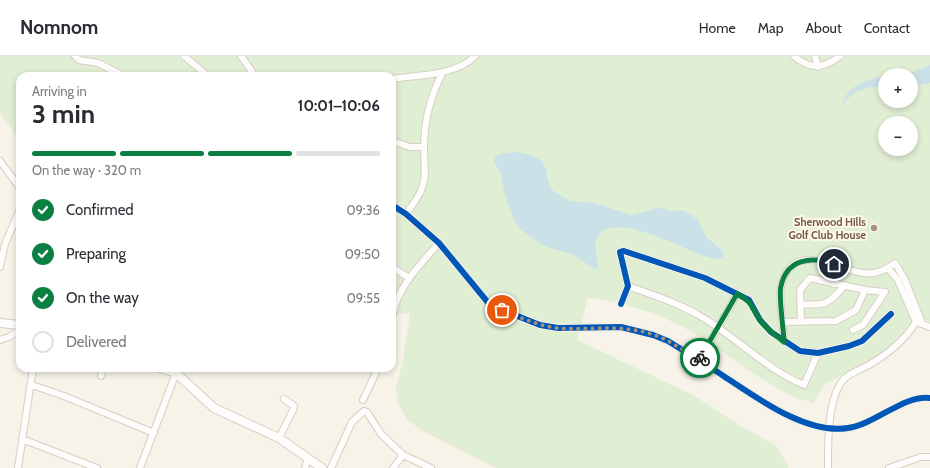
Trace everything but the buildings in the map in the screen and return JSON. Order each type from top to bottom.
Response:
[{"type":"street","points":[[75,56],[79,60],[98,64],[115,72]]},
{"type":"street","points":[[184,56],[203,72]]},
{"type":"street","points":[[241,56],[252,72]]},
{"type":"street","points":[[396,78],[443,72],[461,66],[475,56]]},
{"type":"street","points":[[794,56],[803,64],[818,67],[840,56]]},
{"type":"street","points":[[815,56],[818,67]]},
{"type":"street","points":[[406,214],[422,189],[425,173],[424,147],[427,111],[443,72]]},
{"type":"street","points":[[396,142],[410,147],[424,147]]},
{"type":"street","points":[[0,161],[16,183]]},
{"type":"street","points":[[396,208],[406,214],[439,243],[490,305],[540,325],[558,328],[621,327],[654,335],[668,341],[758,400],[796,419],[828,428],[848,428],[863,423],[910,401],[930,398]]},
{"type":"street","points":[[0,267],[5,244],[16,218]]},
{"type":"street","points":[[0,238],[5,244]]},
{"type":"street","points":[[396,304],[399,294],[408,278],[439,243]]},
{"type":"street","points":[[621,304],[628,286],[620,252],[624,250],[705,278],[749,300],[760,320],[771,332],[784,342],[800,351],[818,353],[844,348],[862,341],[892,314]]},
{"type":"street","points":[[784,342],[780,287],[788,269],[803,260],[827,261],[864,273],[883,272],[894,264],[905,280],[919,323]]},
{"type":"street","points":[[832,284],[843,266]]},
{"type":"street","points":[[888,268],[898,280],[919,323],[930,327]]},
{"type":"street","points":[[396,270],[408,278]]},
{"type":"street","points":[[800,322],[800,290],[810,278],[827,281],[832,284],[885,292],[863,325],[853,330]]},
{"type":"street","points":[[628,286],[677,304],[718,328],[772,368],[804,385],[818,353]]},
{"type":"street","points":[[800,304],[816,305],[832,301],[844,286]]},
{"type":"street","points":[[783,322],[836,321],[856,310],[865,290]]},
{"type":"street","points":[[699,361],[737,294]]},
{"type":"street","points":[[0,323],[16,325]]},
{"type":"street","points":[[828,468],[828,428],[835,397],[845,378],[880,358],[906,337],[919,323]]},
{"type":"street","points":[[0,340],[10,337],[16,333]]},
{"type":"street","points":[[18,468],[32,385],[33,372]]},
{"type":"street","points":[[101,376],[102,372]]},
{"type":"street","points":[[173,372],[176,373],[214,408],[279,438],[322,468]]},
{"type":"street","points":[[363,400],[376,372]]},
{"type":"street","points":[[140,468],[176,373]]},
{"type":"street","points":[[32,385],[64,396],[154,433]]},
{"type":"street","points":[[279,438],[294,406],[284,399]]},
{"type":"street","points":[[331,468],[352,422],[364,411],[367,412],[381,434],[403,455],[431,468]]},
{"type":"street","points":[[22,439],[97,468]]},
{"type":"street","points":[[393,468],[403,455]]},
{"type":"street","points":[[889,468],[921,457],[930,457]]},
{"type":"street","points":[[305,468],[308,458]]},
{"type":"green space","points":[[0,56],[930,56],[930,323],[925,320],[912,322],[883,353],[825,384],[813,403],[778,389],[700,337],[675,323],[631,306],[588,298],[577,340],[693,395],[742,427],[774,444],[786,461],[788,468],[496,468],[421,430],[407,419],[398,403],[396,388],[403,360],[410,313],[396,315],[396,72],[16,72],[16,136],[0,112]]},
{"type":"water","points":[[930,65],[930,83],[918,85],[918,70]]},
{"type":"water","points":[[878,78],[878,87],[860,90],[850,96],[842,106],[848,93],[858,85]]},
{"type":"water","points":[[517,152],[531,155],[542,161],[552,190],[570,201],[595,203],[631,215],[652,210],[657,207],[675,212],[680,210],[689,213],[698,220],[706,237],[723,251],[723,258],[710,258],[650,234],[623,227],[603,231],[595,240],[598,268],[594,269],[574,255],[544,246],[521,230],[516,224],[504,191],[501,175],[494,161],[496,156],[503,153]]},
{"type":"cycle path","points":[[396,208],[406,214],[439,243],[490,305],[540,325],[558,328],[621,327],[653,335],[668,341],[783,413],[816,426],[832,429],[858,426],[910,401],[920,398],[930,398]]},
{"type":"cycle path","points":[[621,304],[628,286],[620,252],[624,251],[705,278],[749,300],[760,320],[771,332],[800,351],[818,353],[849,346],[862,341],[891,314]]},
{"type":"way so far","points":[[502,310],[540,325],[558,328],[621,327],[654,335],[668,341],[699,361],[700,358]]},
{"type":"place","name":"Sherwood Hills Golf Club House","points":[[874,228]]},
{"type":"route","points":[[700,358],[737,294],[749,300],[760,320],[771,332],[784,342],[780,287],[788,269],[803,260],[827,261],[834,264]]}]
